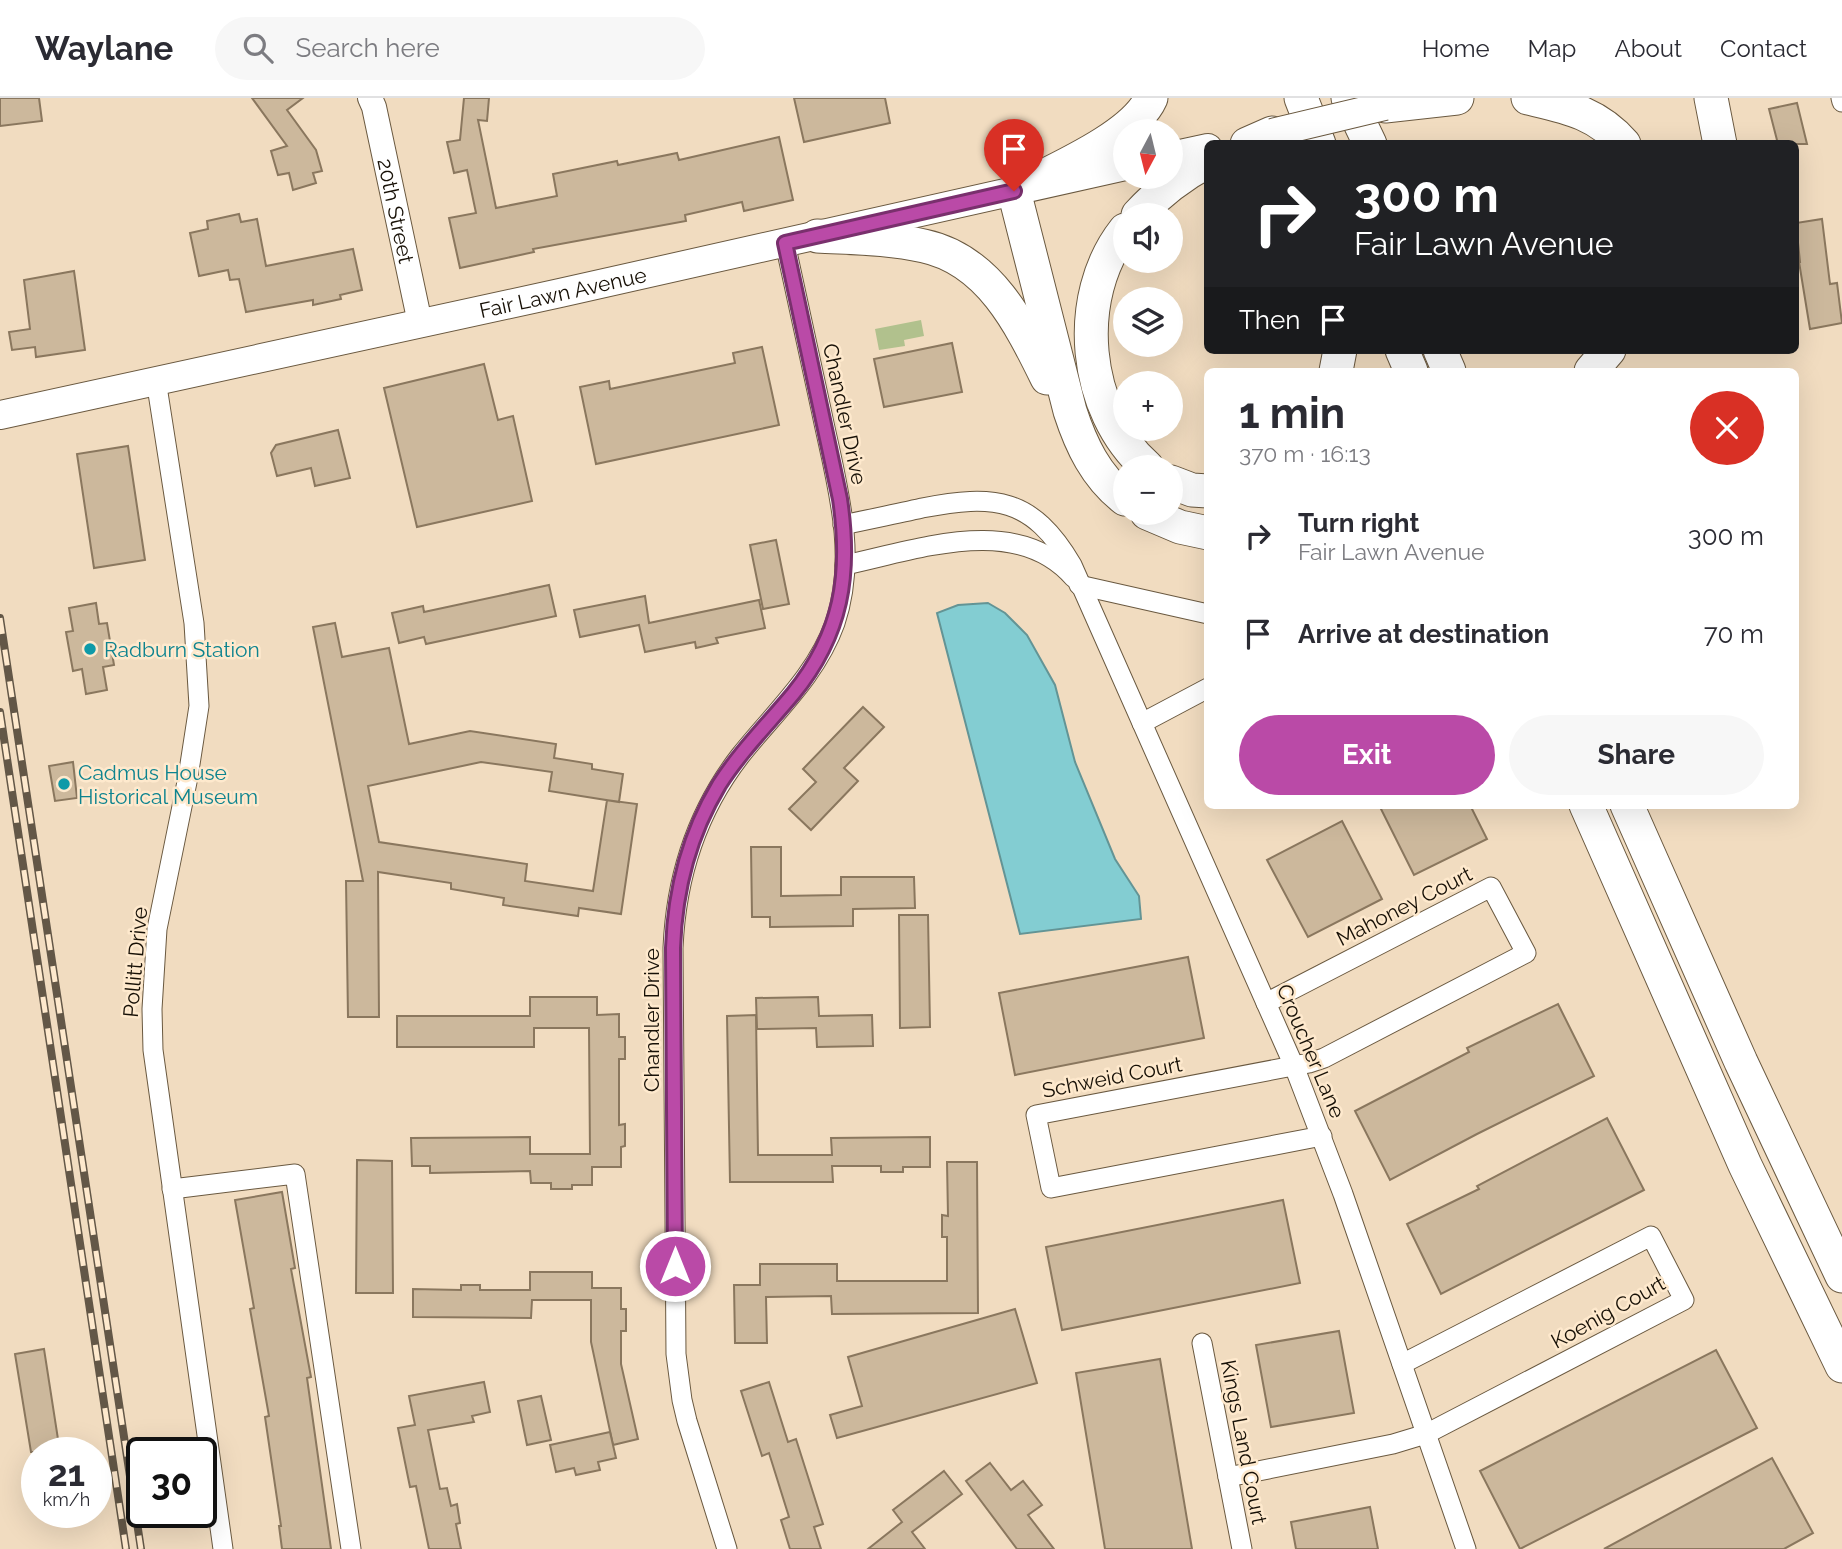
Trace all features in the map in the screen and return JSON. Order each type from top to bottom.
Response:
[{"type":"highway","points":[[1080,444],[1014,191],[1119,133],[1136,120],[1151,98]]},
{"type":"highway","points":[[1274,140],[1289,98]]},
{"type":"highway","points":[[1301,98],[1317,140]]},
{"type":"highway","points":[[1339,98],[1355,140]]},
{"type":"highway","points":[[1348,98],[1368,140]]},
{"type":"highway","points":[[1385,106],[1457,98]]},
{"type":"highway","points":[[1528,98],[1589,115],[1612,130],[1621,140]]},
{"type":"highway","points":[[1711,98],[1719,140]]},
{"type":"highway","points":[[1149,203],[1159,192],[1204,163]]},
{"type":"highway","points":[[801,239],[894,241],[926,246],[955,257],[983,277],[1003,299],[1020,324],[1080,444],[1098,472],[1113,487]]},
{"type":"highway","points":[[1113,248],[1103,270],[1094,304],[1091,335],[1100,395],[1112,424],[1134,455]]},
{"type":"highway","points":[[1594,368],[1606,354]]},
{"type":"highway","points":[[1183,487],[1204,491]]},
{"type":"highway","points":[[1175,525],[1204,532]]},
{"type":"highway","points":[[1568,809],[1706,1079]]},
{"type":"highway","points":[[1588,809],[1706,1079],[1842,1366]]},
{"type":"highway","points":[[1629,809],[1736,1050],[1842,1276]]},
{"type":"highway","points":[[1634,809],[1650,856]]},
{"type":"main road","points":[[1274,140],[1418,98]]},
{"type":"main road","points":[[1183,153],[1204,149]]},
{"type":"main road","name":"Fair Lawn Avenue","points":[[0,415],[1113,169]]},
{"type":"street","name":"20th Street","points":[[370,98],[390,176],[420,323]]},
{"type":"street","name":"Chandler Drive","points":[[727,1549],[684,1411],[676,1354],[674,914],[685,861],[701,818],[719,785],[814,668],[836,620],[845,565],[844,524],[801,239]]},
{"type":"street","name":"Pollitt Drive","points":[[156,380],[194,623],[198,710],[157,929],[153,978],[153,1050],[223,1549]]},
{"type":"street","name":"Croucher Lane","points":[[844,524],[956,501],[980,499],[1005,503],[1026,513],[1045,527],[1060,544],[1072,565],[1294,1066],[1322,1136],[1466,1549]]},
{"type":"street","name":"Croucher Lane","points":[[845,565],[954,542],[981,539],[1004,541],[1048,557],[1066,569],[1079,584]]},
{"type":"street","points":[[1079,584],[1204,613]]},
{"type":"street","points":[[1142,723],[1204,690]]},
{"type":"street","name":"Mahoney Court","points":[[1266,1003],[1491,887],[1526,953],[1324,1058],[1294,1066]]},
{"type":"street","name":"Schweid Court","points":[[1294,1066],[1037,1115],[1051,1188],[1322,1136]]},
{"type":"street","points":[[172,1189],[295,1174],[351,1549]]},
{"type":"street","name":"Koenig Court","points":[[1228,1477],[1393,1444],[1426,1434],[1684,1300],[1651,1236],[1402,1364]]},
{"type":"street","name":"Kings Land Court","points":[[1202,1343],[1242,1549]]},
{"type":"green space","points":[[921,320],[924,336],[904,340],[905,346],[879,350],[875,329]]},
{"type":"water","points":[[988,603],[1005,613],[1027,635],[1055,685],[1075,762],[1115,859],[1139,896],[1141,919],[1020,934],[937,613],[958,605]]},
{"type":"building","points":[[0,98],[39,98],[42,121],[0,126]]},
{"type":"building","points":[[252,98],[303,98],[287,110],[316,150],[322,171],[313,173],[316,183],[293,190],[289,173],[278,175],[271,151],[287,146]]},
{"type":"building","points":[[464,98],[489,98],[487,121],[478,120],[496,208],[557,196],[553,174],[617,161],[618,165],[677,153],[679,160],[779,137],[793,200],[744,211],[742,202],[685,215],[686,221],[533,249],[534,252],[460,268],[449,218],[476,213],[467,170],[454,173],[447,142],[460,140]]},
{"type":"building","points":[[794,98],[885,98],[890,123],[804,142]]},
{"type":"building","points":[[1797,103],[1807,144],[1799,144],[1799,140],[1777,140],[1769,109]]},
{"type":"building","points":[[239,214],[241,222],[257,219],[266,266],[353,249],[362,290],[340,295],[341,299],[313,305],[313,300],[246,312],[239,279],[230,280],[228,270],[199,276],[190,233],[208,229],[207,221]]},
{"type":"building","points":[[1822,219],[1830,284],[1837,283],[1842,323],[1810,329],[1799,262],[1799,223]]},
{"type":"building","points":[[74,271],[85,350],[36,357],[35,347],[12,350],[9,332],[30,329],[24,280]]},
{"type":"building","points":[[952,343],[962,392],[884,407],[874,359]]},
{"type":"building","points":[[762,347],[779,425],[596,464],[580,387],[609,381],[610,389],[735,363],[733,353]]},
{"type":"building","points":[[484,364],[498,420],[513,416],[532,501],[417,527],[384,388]]},
{"type":"building","points":[[338,430],[350,478],[315,486],[311,468],[277,476],[271,453],[276,445]]},
{"type":"building","points":[[128,446],[145,560],[94,568],[77,454]]},
{"type":"building","points":[[776,540],[789,604],[763,609],[750,545]]},
{"type":"building","points":[[549,585],[556,616],[426,644],[424,637],[399,643],[392,613],[423,606],[424,612]]},
{"type":"building","points":[[645,596],[649,623],[759,600],[765,628],[716,638],[718,643],[696,648],[695,642],[645,652],[639,625],[580,637],[574,610]]},
{"type":"building","name":"Radburn Station","points":[[96,603],[99,624],[107,623],[114,665],[103,667],[107,690],[86,694],[82,669],[73,671],[66,632],[73,631],[69,608]]},
{"type":"building","points":[[335,623],[342,657],[389,648],[409,744],[470,731],[556,744],[554,758],[592,764],[592,769],[623,774],[619,802],[637,804],[621,914],[579,908],[578,916],[503,905],[504,898],[451,889],[451,883],[378,872],[379,1017],[348,1017],[346,881],[363,881],[313,627]],"holes":[[[481,762],[552,772],[549,791],[607,800],[593,891],[525,881],[527,864],[379,842],[368,786]]]},
{"type":"building","points":[[863,707],[884,727],[844,768],[858,781],[811,830],[789,809],[816,782],[803,769]]},
{"type":"building","name":"Cadmus House Historical Museum","points":[[73,762],[77,798],[55,801],[49,766]]},
{"type":"building","points":[[1381,809],[1472,809],[1487,839],[1414,875]]},
{"type":"building","points":[[1342,821],[1382,899],[1308,937],[1267,860]]},
{"type":"building","points":[[751,847],[781,847],[781,896],[841,895],[841,877],[914,877],[915,908],[853,909],[853,926],[770,927],[770,917],[752,917]]},
{"type":"building","points":[[899,915],[928,915],[930,1027],[900,1028]]},
{"type":"building","points":[[1188,957],[1204,1038],[1015,1075],[999,993]]},
{"type":"building","points":[[530,997],[597,997],[597,1015],[619,1014],[619,1037],[625,1037],[625,1059],[619,1059],[619,1125],[625,1124],[621,1167],[592,1167],[592,1185],[551,1189],[551,1183],[531,1183],[530,1171],[430,1173],[430,1166],[412,1166],[411,1138],[530,1137],[530,1154],[590,1154],[589,1028],[534,1028],[534,1047],[397,1047],[397,1016],[530,1016]]},
{"type":"building","points":[[818,997],[819,1016],[872,1015],[873,1046],[817,1047],[816,1028],[757,1029],[756,998]]},
{"type":"building","points":[[1558,1004],[1594,1076],[1390,1180],[1355,1111],[1469,1052],[1467,1048]]},
{"type":"building","points":[[756,1015],[758,1155],[832,1155],[831,1138],[930,1137],[930,1167],[903,1167],[903,1172],[881,1172],[881,1166],[832,1166],[833,1182],[730,1182],[727,1016]]},
{"type":"building","points":[[1607,1118],[1644,1190],[1441,1294],[1407,1224],[1479,1189],[1477,1186]]},
{"type":"building","points":[[357,1160],[392,1161],[393,1293],[356,1293]]},
{"type":"building","points":[[947,1162],[977,1162],[978,1313],[832,1314],[831,1296],[766,1297],[767,1343],[735,1343],[734,1285],[760,1285],[760,1264],[837,1264],[837,1281],[947,1281],[947,1237],[942,1237],[942,1215],[948,1216]]},
{"type":"building","points":[[282,1192],[295,1268],[291,1269],[311,1377],[307,1378],[331,1549],[282,1549],[265,1417],[269,1416],[250,1309],[254,1308],[235,1200]]},
{"type":"building","points":[[1283,1200],[1300,1283],[1062,1330],[1046,1247]]},
{"type":"building","points":[[530,1272],[592,1272],[592,1288],[621,1288],[621,1309],[626,1309],[626,1331],[621,1331],[621,1364],[638,1439],[613,1445],[591,1342],[591,1300],[532,1300],[531,1318],[413,1317],[413,1289],[461,1290],[461,1285],[480,1285],[480,1290],[530,1290]]},
{"type":"building","points":[[1015,1309],[1037,1383],[837,1438],[830,1415],[862,1406],[848,1357]]},
{"type":"building","points":[[1339,1331],[1354,1413],[1271,1427],[1256,1345]]},
{"type":"building","points":[[44,1349],[58,1437],[29,1437],[15,1354]]},
{"type":"building","points":[[1716,1350],[1757,1428],[1520,1549],[1480,1471]]},
{"type":"building","points":[[1160,1359],[1192,1549],[1105,1549],[1076,1373]]},
{"type":"building","points":[[484,1382],[490,1412],[472,1416],[474,1422],[428,1430],[440,1489],[447,1488],[451,1506],[457,1504],[460,1523],[456,1524],[461,1549],[429,1549],[416,1486],[410,1487],[398,1428],[415,1425],[409,1396]]},
{"type":"building","points":[[769,1382],[788,1442],[796,1439],[823,1524],[814,1527],[821,1549],[790,1549],[781,1520],[789,1517],[769,1453],[762,1456],[741,1391]]},
{"type":"building","points":[[541,1396],[551,1440],[527,1445],[518,1401]]},
{"type":"building","points":[[610,1432],[616,1458],[598,1462],[600,1470],[576,1475],[574,1468],[556,1472],[550,1445]]},
{"type":"building","points":[[1772,1458],[1813,1533],[1784,1549],[1604,1549]]},
{"type":"building","points":[[990,1463],[1011,1490],[1023,1481],[1042,1505],[1028,1515],[1054,1549],[1017,1549],[966,1481]]},
{"type":"building","points":[[944,1471],[962,1494],[912,1532],[925,1549],[868,1549],[902,1522],[893,1510]]},
{"type":"building","points":[[1370,1507],[1378,1549],[1296,1549],[1291,1522]]},
{"type":"railway","points":[[0,618],[141,1549]]},
{"type":"railway","points":[[0,712],[126,1549]]},
{"type":"place","name":"Radburn Station","points":[[90,649]]},
{"type":"place","name":"Cadmus House Historical Museum","points":[[64,784]]},
{"type":"route","points":[[675,1266],[674,914],[688,850],[719,785],[814,668],[836,620],[845,565],[844,524],[840,499],[785,243],[1014,191]]}]
